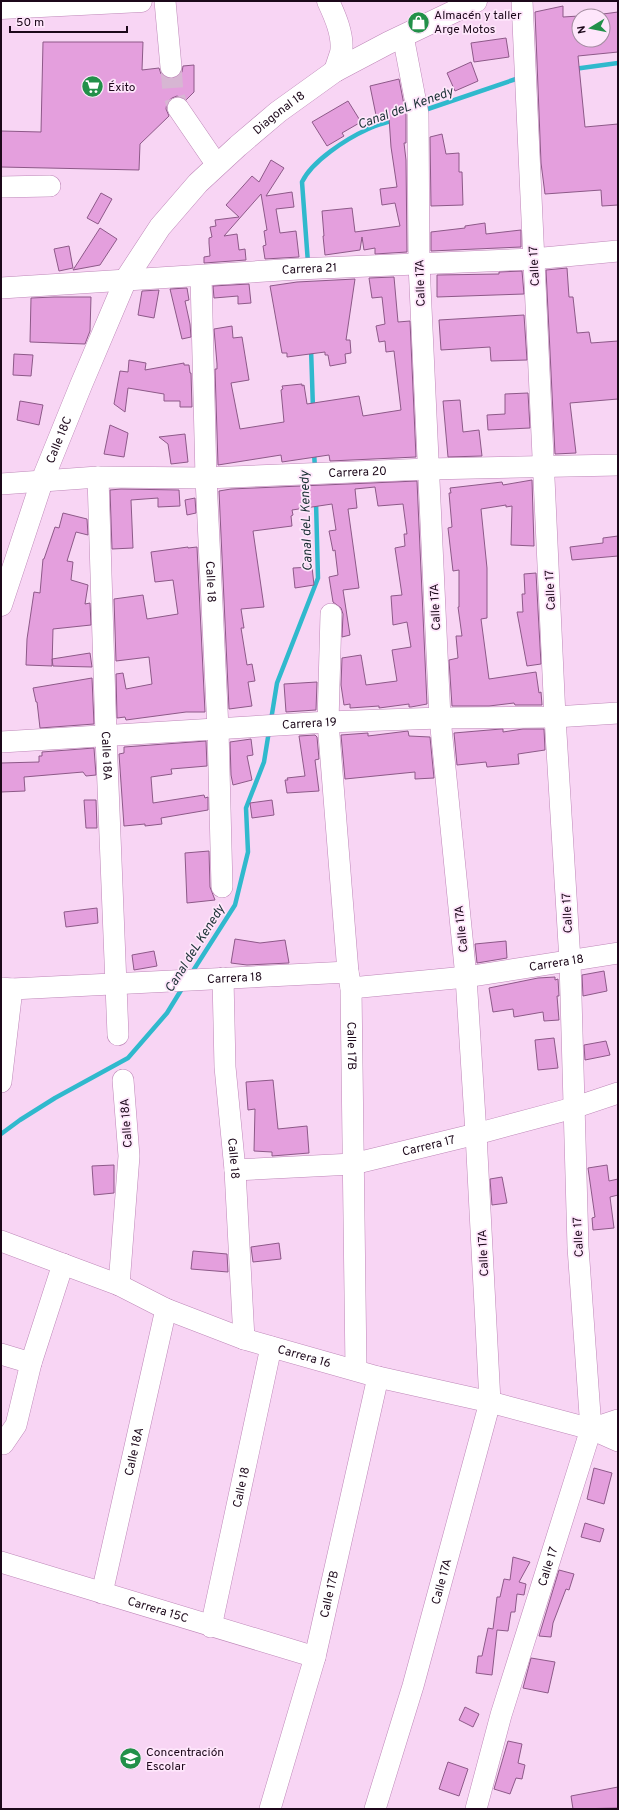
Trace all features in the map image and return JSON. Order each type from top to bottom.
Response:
[{"type":"main road","points":[[1,8],[140,1]]},
{"type":"main road","points":[[328,1],[335,16],[341,52],[335,71]]},
{"type":"main road","name":"Diagonal 18","points":[[126,279],[160,227],[198,182],[278,112],[335,71],[476,1]]},
{"type":"main road","name":"Calle 18C","points":[[1,604],[42,481],[126,279]]},
{"type":"street","points":[[166,1],[171,67]]},
{"type":"street","name":"Calle 17","points":[[476,1809],[501,1715],[591,1429],[578,1247],[570,961],[555,717],[522,1]]},
{"type":"street","name":"Calle 17A","points":[[375,1809],[412,1686],[490,1402],[466,977],[440,718],[419,264],[418,114],[403,36]]},
{"type":"street","points":[[178,108],[217,165]]},
{"type":"street","points":[[1,187],[50,186]]},
{"type":"street","name":"Carrera 21","points":[[1,288],[298,269],[533,259],[618,251]]},
{"type":"street","name":"Calle 18","points":[[201,276],[206,478],[218,729],[222,887]]},
{"type":"street","name":"Carrera 20","points":[[1,484],[98,477],[206,478],[428,469],[618,465]]},
{"type":"street","name":"Calle 18A","points":[[98,477],[106,736],[118,1035]]},
{"type":"street","name":"Calle 17B","points":[[331,614],[328,722],[350,980],[356,1370]]},
{"type":"street","name":"Carrera 19","points":[[1,742],[328,722],[440,718],[555,717],[618,713]]},
{"type":"street","name":"Carrera 18","points":[[7,988],[212,978],[350,980],[466,977],[618,953]]},
{"type":"street","name":"Calle 18","points":[[212,978],[225,1067],[235,1170],[244,1339]]},
{"type":"street","points":[[1,1082],[7,988]]},
{"type":"street","name":"Calle 18A","points":[[119,1285],[129,1156],[123,1080]]},
{"type":"street","name":"Carrera 17","points":[[235,1170],[353,1164],[476,1134],[573,1108],[618,1093]]},
{"type":"street","name":"Carrera 16","points":[[1,1241],[119,1285],[166,1309],[244,1339],[378,1376],[490,1402],[591,1429],[618,1441]]},
{"type":"street","points":[[1,1443],[3,1444],[16,1425],[31,1363],[63,1264]]},
{"type":"street","name":"Calle 18A","points":[[102,1593],[166,1309]]},
{"type":"street","name":"Calle 18","points":[[212,1626],[272,1347]]},
{"type":"street","points":[[1,1354],[31,1363]]},
{"type":"street","name":"Calle 17B","points":[[270,1809],[315,1657],[378,1376]]},
{"type":"street","points":[[591,1429],[618,1420]]},
{"type":"street","name":"Carrera 15C","points":[[1,1562],[315,1657]]},
{"type":"building","points":[[563,6],[563,17],[571,16],[571,48],[611,48],[611,13],[618,12],[618,52],[578,56],[585,127],[618,124],[618,205],[602,206],[601,190],[545,194],[541,163],[535,12]]},
{"type":"building","points":[[506,38],[509,57],[474,62],[471,43]]},
{"type":"building","name":"Éxito","points":[[43,42],[143,42],[142,70],[159,68],[161,74],[166,78],[172,79],[178,77],[182,72],[183,66],[194,65],[194,92],[186,100],[177,96],[167,102],[166,109],[169,116],[140,144],[139,170],[1,167],[1,131],[41,132]]},
{"type":"building","points":[[471,62],[478,81],[455,91],[447,73]]},
{"type":"building","points":[[399,79],[406,115],[406,143],[404,143],[406,160],[407,252],[375,254],[375,248],[364,250],[362,237],[360,250],[325,255],[322,211],[352,208],[355,232],[400,226],[395,203],[382,205],[380,189],[397,187],[391,147],[389,118],[377,120],[370,86]]},
{"type":"building","points":[[348,101],[361,122],[342,133],[344,136],[327,146],[312,122]]},
{"type":"building","points":[[442,134],[446,154],[459,153],[459,172],[462,172],[463,205],[431,206],[430,137]]},
{"type":"building","points":[[271,160],[284,168],[266,196],[292,192],[294,207],[276,209],[280,233],[296,231],[299,257],[265,259],[263,246],[266,245],[264,231],[267,230],[261,194],[224,236],[237,234],[239,250],[245,249],[246,260],[204,263],[204,257],[210,256],[209,238],[212,237],[210,227],[216,226],[215,220],[239,217],[226,205],[252,176],[259,182]]},
{"type":"building","points":[[101,193],[112,199],[98,224],[87,218]]},
{"type":"building","points":[[485,223],[486,234],[521,230],[521,247],[431,251],[431,232],[465,228],[465,226]]},
{"type":"building","points":[[100,228],[117,239],[100,265],[73,270]]},
{"type":"building","points":[[69,246],[73,268],[59,271],[54,249]]},
{"type":"building","points":[[567,268],[569,297],[573,297],[577,333],[589,332],[591,343],[618,341],[618,399],[570,403],[576,453],[555,454],[546,270]]},
{"type":"building","points":[[522,271],[524,294],[437,297],[437,275],[499,274],[499,272]]},
{"type":"building","points":[[394,277],[398,322],[410,321],[416,457],[330,461],[329,455],[282,462],[281,455],[218,465],[215,369],[217,369],[217,364],[214,329],[232,326],[233,338],[242,337],[249,380],[231,383],[240,429],[284,422],[281,390],[283,389],[282,386],[304,385],[307,404],[359,396],[363,416],[401,410],[394,351],[386,352],[385,341],[379,342],[376,326],[385,324],[382,297],[372,298],[369,278]]},
{"type":"building","points":[[355,279],[346,340],[350,340],[351,353],[345,354],[346,363],[330,366],[328,355],[325,355],[325,352],[287,357],[287,353],[282,353],[270,286],[297,282]]},
{"type":"building","points":[[249,284],[251,303],[238,304],[238,296],[214,298],[213,286]]},
{"type":"building","points":[[187,288],[189,300],[185,301],[191,337],[182,339],[170,289]]},
{"type":"building","points":[[159,290],[154,318],[138,315],[142,291]]},
{"type":"building","points":[[91,297],[90,331],[85,344],[30,342],[31,298]]},
{"type":"building","points":[[524,315],[527,360],[491,361],[490,347],[441,350],[439,320]]},
{"type":"building","points":[[14,354],[33,355],[31,376],[13,375]]},
{"type":"building","points":[[129,360],[146,363],[145,370],[184,363],[184,365],[189,365],[191,373],[192,407],[180,407],[180,401],[164,401],[164,394],[128,388],[125,412],[114,404],[120,371],[128,372]]},
{"type":"building","points":[[528,393],[530,428],[488,430],[487,415],[505,414],[505,394]]},
{"type":"building","points":[[460,400],[463,432],[479,430],[482,456],[448,457],[443,401]]},
{"type":"building","points":[[20,401],[43,405],[39,425],[17,420]]},
{"type":"building","points":[[110,425],[128,433],[124,457],[104,454]]},
{"type":"building","points":[[185,434],[188,462],[171,464],[168,444],[159,437]]},
{"type":"building","points":[[532,480],[534,546],[511,545],[512,506],[506,507],[506,505],[481,509],[487,568],[487,618],[481,619],[489,679],[536,672],[539,693],[541,692],[542,705],[515,705],[514,703],[489,706],[452,706],[449,660],[458,658],[456,636],[462,636],[458,607],[459,570],[453,571],[448,528],[452,527],[449,493],[451,493],[450,488],[502,482],[503,485]]},
{"type":"building","points":[[417,481],[427,704],[411,707],[409,707],[409,704],[379,708],[379,706],[350,708],[350,704],[344,705],[341,685],[342,658],[361,655],[366,685],[397,681],[392,650],[411,647],[407,622],[393,625],[391,596],[402,595],[395,548],[405,546],[404,534],[407,534],[403,504],[378,506],[375,487],[355,489],[357,508],[348,509],[359,588],[343,590],[350,635],[342,637],[343,614],[341,608],[333,602],[329,577],[338,575],[335,550],[333,551],[329,531],[336,530],[332,504],[292,510],[292,526],[253,531],[264,607],[241,609],[244,628],[241,628],[247,665],[252,664],[255,681],[248,682],[252,706],[229,709],[219,491],[231,489]]},
{"type":"building","points":[[110,490],[179,490],[180,506],[158,507],[158,498],[131,500],[133,548],[112,549]]},
{"type":"building","points":[[195,498],[196,513],[187,515],[185,500]]},
{"type":"building","points":[[63,513],[87,519],[88,535],[76,532],[67,561],[73,562],[71,580],[88,585],[85,604],[90,603],[91,625],[53,629],[52,666],[26,665],[27,639],[34,592],[40,593],[43,559],[55,527],[59,528]]},
{"type":"building","points":[[618,536],[618,556],[572,560],[570,547],[603,543],[603,538]]},
{"type":"building","points":[[197,547],[205,712],[186,712],[126,720],[125,717],[117,718],[116,674],[123,673],[126,689],[152,684],[149,657],[116,661],[114,599],[143,595],[147,619],[178,614],[173,580],[155,582],[151,552]]},
{"type":"building","points":[[312,567],[314,585],[295,588],[293,568]]},
{"type":"building","points":[[536,573],[541,664],[527,666],[517,612],[523,612],[522,594],[525,594],[524,574]]},
{"type":"building","points":[[90,653],[92,667],[53,666],[52,659]]},
{"type":"building","points":[[92,678],[94,724],[40,728],[37,702],[33,688]]},
{"type":"building","points":[[317,682],[316,710],[286,712],[284,684]]},
{"type":"building","points":[[503,729],[503,732],[523,729],[544,729],[545,750],[518,754],[519,764],[487,767],[486,762],[457,765],[454,733]]},
{"type":"building","points":[[408,731],[409,736],[430,737],[434,778],[415,779],[415,772],[345,779],[341,735],[368,733],[368,736]]},
{"type":"building","points":[[315,735],[317,737],[319,759],[315,760],[319,791],[287,793],[285,780],[288,780],[287,778],[305,776],[299,736]]},
{"type":"building","points":[[251,739],[253,755],[247,756],[252,780],[233,785],[231,775],[230,742]]},
{"type":"building","points":[[206,741],[207,766],[171,769],[172,774],[151,777],[153,803],[204,795],[205,798],[208,797],[208,810],[161,818],[162,824],[124,826],[119,754],[124,753],[124,747]]},
{"type":"building","points":[[94,748],[96,775],[86,776],[83,772],[24,777],[25,791],[1,792],[1,763],[39,762],[39,756],[42,756],[42,752]]},
{"type":"building","points":[[84,800],[96,800],[97,828],[86,828]]},
{"type":"building","points":[[272,800],[274,815],[252,818],[250,803]]},
{"type":"building","points":[[209,851],[210,887],[215,900],[187,903],[185,853]]},
{"type":"building","points":[[97,908],[98,923],[66,927],[64,912]]},
{"type":"building","points":[[235,939],[260,943],[285,940],[289,963],[247,965],[231,963]]},
{"type":"building","points":[[506,941],[507,958],[477,963],[475,944]]},
{"type":"building","points":[[154,951],[157,966],[134,970],[132,955]]},
{"type":"building","points":[[604,971],[607,991],[583,996],[582,975]]},
{"type":"building","points":[[555,977],[555,980],[558,979],[559,996],[557,996],[559,1020],[544,1021],[543,1012],[514,1017],[513,1009],[493,1012],[489,988],[538,978]]},
{"type":"building","points":[[554,1038],[558,1068],[538,1070],[535,1040]]},
{"type":"building","points":[[606,1041],[610,1055],[585,1060],[584,1045]]},
{"type":"building","points":[[273,1080],[278,1129],[307,1126],[309,1153],[272,1156],[272,1152],[254,1151],[255,1109],[248,1110],[246,1082]]},
{"type":"building","points":[[114,1165],[114,1193],[94,1195],[92,1166]]},
{"type":"building","points":[[607,1165],[609,1181],[618,1179],[618,1195],[610,1197],[614,1228],[593,1230],[592,1218],[595,1217],[588,1168]]},
{"type":"building","points":[[502,1177],[507,1203],[492,1205],[490,1179]]},
{"type":"building","points":[[279,1243],[281,1259],[253,1262],[251,1247]]},
{"type":"building","points":[[193,1251],[227,1254],[228,1272],[191,1269]]},
{"type":"building","points":[[594,1468],[612,1473],[604,1504],[587,1499]]},
{"type":"building","points":[[585,1523],[604,1529],[600,1542],[581,1537]]},
{"type":"building","points":[[513,1557],[530,1562],[519,1582],[526,1584],[524,1595],[517,1594],[515,1612],[511,1612],[508,1631],[497,1630],[492,1675],[476,1673],[478,1656],[482,1656],[488,1628],[493,1629],[497,1597],[500,1597],[504,1579],[510,1580]]},
{"type":"building","points":[[559,1570],[574,1574],[569,1590],[566,1589],[553,1623],[551,1637],[539,1636]]},
{"type":"building","points":[[531,1658],[555,1662],[548,1693],[523,1688]]},
{"type":"building","points":[[465,1707],[479,1714],[473,1727],[459,1720]]},
{"type":"building","points":[[508,1741],[522,1744],[518,1763],[525,1765],[522,1779],[516,1778],[510,1794],[494,1789]]},
{"type":"building","points":[[448,1762],[468,1769],[459,1796],[439,1789]]},
{"type":"building","points":[[618,1787],[618,1808],[573,1809],[571,1796]]},
{"type":"waterway","name":"Canal deL Kenedy","points":[[574,69],[618,63]]},
{"type":"waterway","name":"Canal deL Kenedy","points":[[422,111],[519,78]]},
{"type":"waterway","name":"Canal deL Kenedy","points":[[308,263],[302,182],[313,166],[330,151],[359,133],[394,120]]},
{"type":"waterway","name":"Canal deL Kenedy","points":[[311,348],[313,409]]},
{"type":"waterway","name":"Canal deL Kenedy","points":[[314,452],[315,469]]},
{"type":"waterway","name":"Canal deL Kenedy","points":[[271,720],[277,683],[318,578],[316,502]]},
{"type":"waterway","name":"Canal deL Kenedy","points":[[191,974],[235,905],[248,852],[246,808],[264,762],[269,731]]},
{"type":"waterway","name":"Canal deL Kenedy","points":[[1,1134],[55,1098],[128,1058],[167,1013],[183,987]]},
{"type":"tunnel","points":[[171,67],[173,93],[178,108]]},
{"type":"place","name":"Almacén y taller Arge Motos","points":[[419,22]]},
{"type":"place","name":"Éxito","points":[[92,87]]},
{"type":"place","name":"Concentración Escolar","points":[[130,1759]]}]
